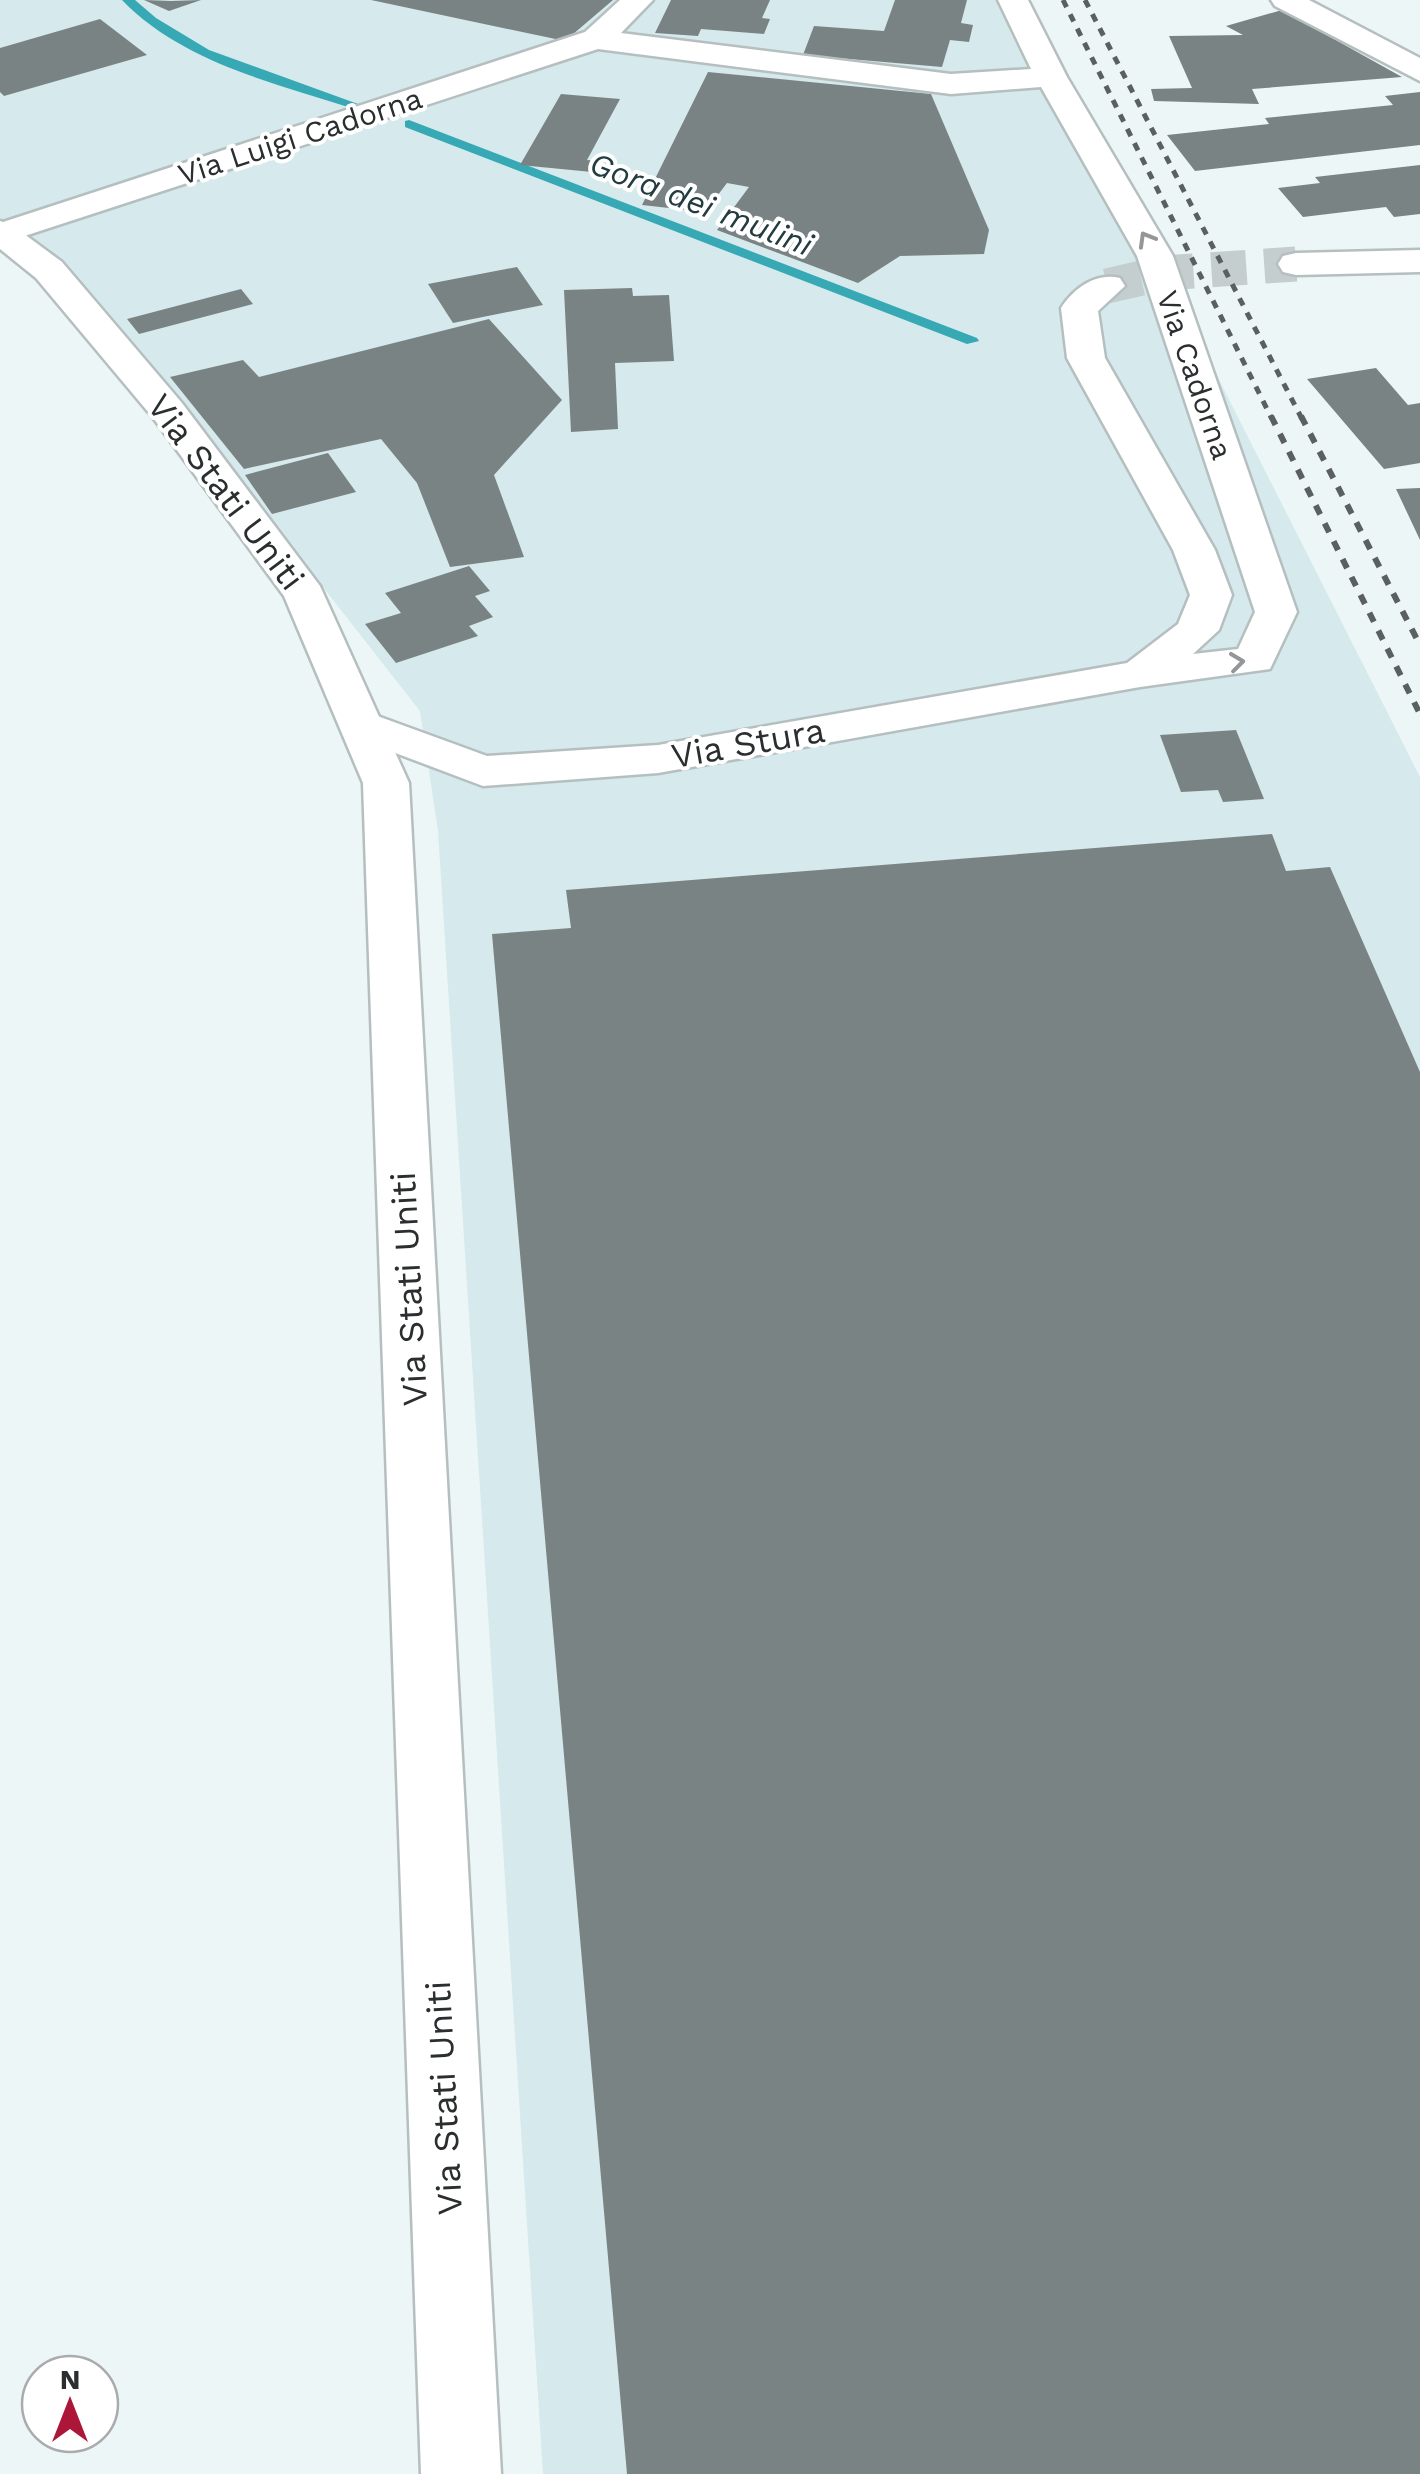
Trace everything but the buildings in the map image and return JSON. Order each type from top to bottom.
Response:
[{"type":"street","name":"Via Luigi Cadorna","points":[[1,233],[596,39],[638,0]]},
{"type":"street","name":"Via Cadorna","points":[[1013,0],[1050,77],[1155,256],[1276,612],[1255,660],[1140,674]]},
{"type":"street","points":[[1286,0],[1420,71]]},
{"type":"street","name":"Via Luigi Cadorna","points":[[596,39],[951,84],[1050,77]]},
{"type":"street","name":"Via Stati Uniti","points":[[1,233],[49,270],[168,411],[305,595],[386,784],[461,2474]]},
{"type":"street","points":[[1296,264],[1420,262]]},
{"type":"street","points":[[1107,286],[1079,308],[1086,358],[1194,550],[1212,595],[1197,630],[1140,674]]},
{"type":"street","name":"Via Stura","points":[[361,724],[483,770],[561,766],[658,759],[1140,674]]},
{"type":"shaded area","points":[[0,0],[1027,0],[1420,777],[1420,2474],[543,2474],[438,831],[420,711],[105,309],[0,226]]},
{"type":"waterway","name":"Gora dei mulini","points":[[128,0],[152,20],[205,52],[352,104]]},
{"type":"waterway","name":"Gora dei mulini","points":[[409,124],[972,341]]},
{"type":"tunnel","points":[[1107,286],[1163,273],[1296,264]]},
{"type":"railway","points":[[1063,0],[1272,419]]},
{"type":"railway","points":[[1085,0],[1302,419]]},
{"type":"railway","points":[[1271,416],[1420,714]]},
{"type":"railway","points":[[1301,416],[1420,645]]}]
